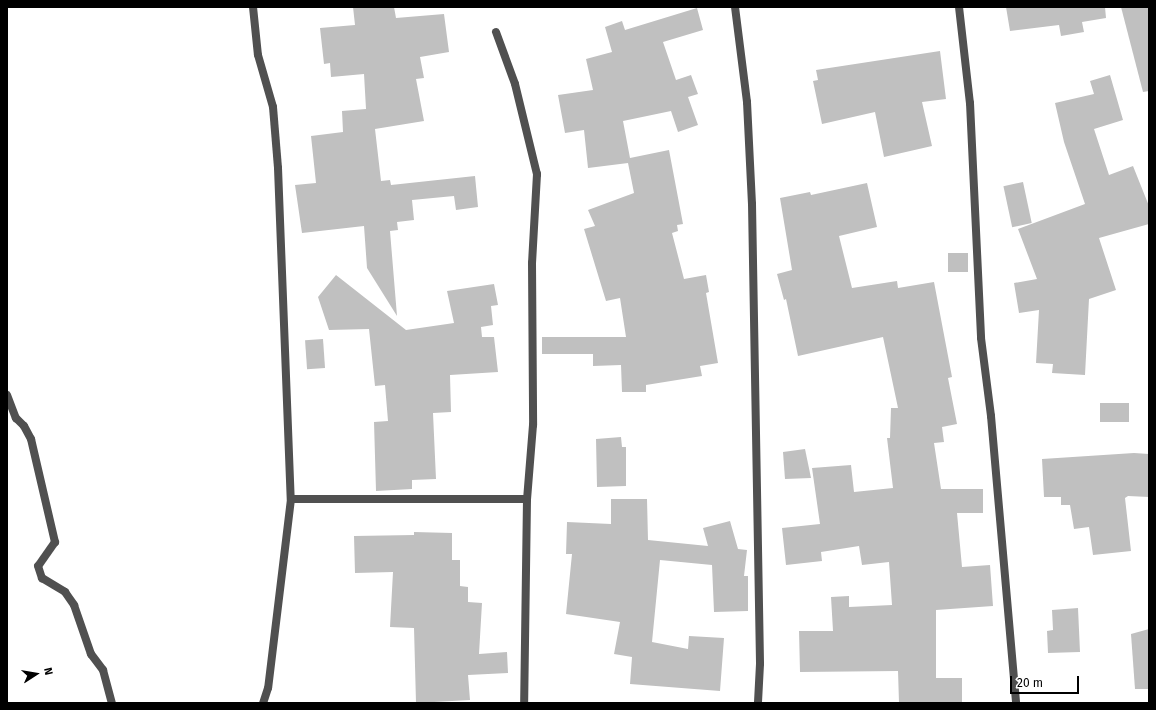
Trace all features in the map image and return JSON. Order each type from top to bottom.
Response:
[{"type":"street","points":[[253,7],[258,55],[273,107],[278,168],[291,498],[268,688],[263,703]]},
{"type":"street","points":[[735,7],[747,102],[752,212],[760,664],[758,703]]},
{"type":"street","points":[[959,7],[971,111],[975,261],[981,338],[991,416],[1016,703]]},
{"type":"street","points":[[496,32],[515,84],[537,174],[532,263],[533,426],[527,499],[524,703]]},
{"type":"street","points":[[7,395],[16,418],[24,426],[31,439],[55,542],[38,566],[42,578],[65,592],[74,605],[90,654],[103,670],[112,703]]},
{"type":"street","points":[[291,498],[527,499]]},
{"type":"building","points":[[353,7],[394,7],[396,18],[444,14],[449,52],[420,57],[424,78],[416,79],[424,121],[375,129],[381,181],[390,180],[391,185],[475,176],[478,207],[456,210],[454,196],[412,200],[414,220],[397,222],[398,230],[390,231],[397,316],[367,268],[364,226],[302,233],[295,185],[316,183],[311,136],[343,132],[342,111],[366,109],[364,74],[331,77],[330,63],[324,64],[320,28],[355,25]]},
{"type":"building","points":[[1006,7],[1105,7],[1106,18],[1082,22],[1084,32],[1061,36],[1059,25],[1010,31]]},
{"type":"building","points":[[1121,7],[1149,7],[1149,91],[1143,92]]},
{"type":"building","points":[[697,8],[703,30],[663,42],[676,80],[691,75],[698,94],[688,97],[698,125],[678,132],[671,111],[623,121],[630,158],[669,150],[683,224],[677,225],[678,231],[672,233],[684,279],[706,275],[709,292],[706,293],[718,363],[700,366],[702,376],[646,385],[646,392],[622,392],[621,365],[593,366],[593,354],[542,354],[542,337],[626,337],[620,298],[606,301],[584,229],[595,226],[588,210],[634,193],[628,163],[588,168],[584,130],[565,133],[558,95],[593,90],[586,59],[612,52],[605,27],[622,21],[625,30]]},
{"type":"building","points":[[940,51],[946,99],[922,102],[932,146],[884,157],[875,112],[822,124],[813,81],[818,80],[816,70]]},
{"type":"building","points":[[1110,75],[1123,120],[1094,129],[1109,175],[1133,166],[1149,206],[1149,224],[1099,238],[1116,290],[1089,299],[1085,375],[1052,373],[1053,364],[1036,363],[1039,310],[1019,313],[1014,283],[1037,279],[1018,229],[1085,204],[1064,142],[1055,103],[1094,94],[1090,81]]},
{"type":"building","points":[[1023,182],[1032,223],[1012,227],[1003,186]]},
{"type":"building","points":[[867,183],[877,227],[839,236],[852,288],[897,281],[898,288],[934,282],[952,377],[948,378],[957,424],[942,427],[944,442],[934,443],[941,489],[983,489],[983,513],[957,513],[962,567],[990,565],[993,606],[936,610],[936,678],[962,678],[962,703],[899,703],[898,671],[800,672],[799,631],[833,631],[831,597],[849,596],[849,607],[892,605],[889,562],[862,565],[859,546],[821,552],[822,561],[786,565],[782,528],[820,524],[812,468],[851,465],[854,492],[893,488],[887,438],[890,438],[891,408],[898,408],[883,337],[798,356],[786,299],[784,300],[777,274],[792,270],[780,198],[810,192],[811,195]]},
{"type":"building","points":[[948,253],[968,253],[968,272],[948,272]]},
{"type":"building","points":[[336,275],[406,330],[454,323],[447,291],[494,284],[498,305],[491,306],[493,325],[481,327],[482,337],[494,337],[498,372],[450,375],[451,412],[433,413],[436,479],[412,480],[412,489],[376,491],[374,422],[388,421],[385,385],[375,386],[369,329],[329,330],[318,297]]},
{"type":"building","points":[[323,339],[325,368],[307,369],[305,340]]},
{"type":"building","points":[[1100,403],[1129,403],[1129,422],[1100,422]]},
{"type":"building","points":[[621,437],[622,447],[626,447],[626,486],[597,487],[596,439]]},
{"type":"building","points":[[805,449],[811,478],[785,479],[783,452]]},
{"type":"building","points":[[1134,453],[1149,454],[1149,497],[1128,496],[1125,498],[1131,551],[1093,555],[1089,527],[1074,529],[1070,505],[1061,505],[1061,497],[1044,497],[1042,459]]},
{"type":"building","points":[[611,499],[647,499],[648,540],[708,546],[703,528],[730,521],[738,549],[747,550],[744,576],[748,576],[748,611],[714,612],[712,565],[660,560],[652,642],[688,649],[689,636],[724,638],[720,691],[630,684],[632,657],[614,654],[620,622],[566,614],[572,554],[566,554],[567,522],[611,524]]},
{"type":"building","points":[[414,532],[452,533],[452,560],[460,560],[460,586],[468,587],[468,602],[482,603],[479,654],[507,652],[508,673],[468,675],[470,700],[416,703],[414,628],[390,627],[393,572],[355,573],[354,536],[414,535]]},
{"type":"building","points":[[1078,608],[1080,652],[1048,653],[1047,631],[1053,630],[1052,610]]},
{"type":"building","points":[[1149,629],[1149,689],[1135,689],[1131,634]]}]
